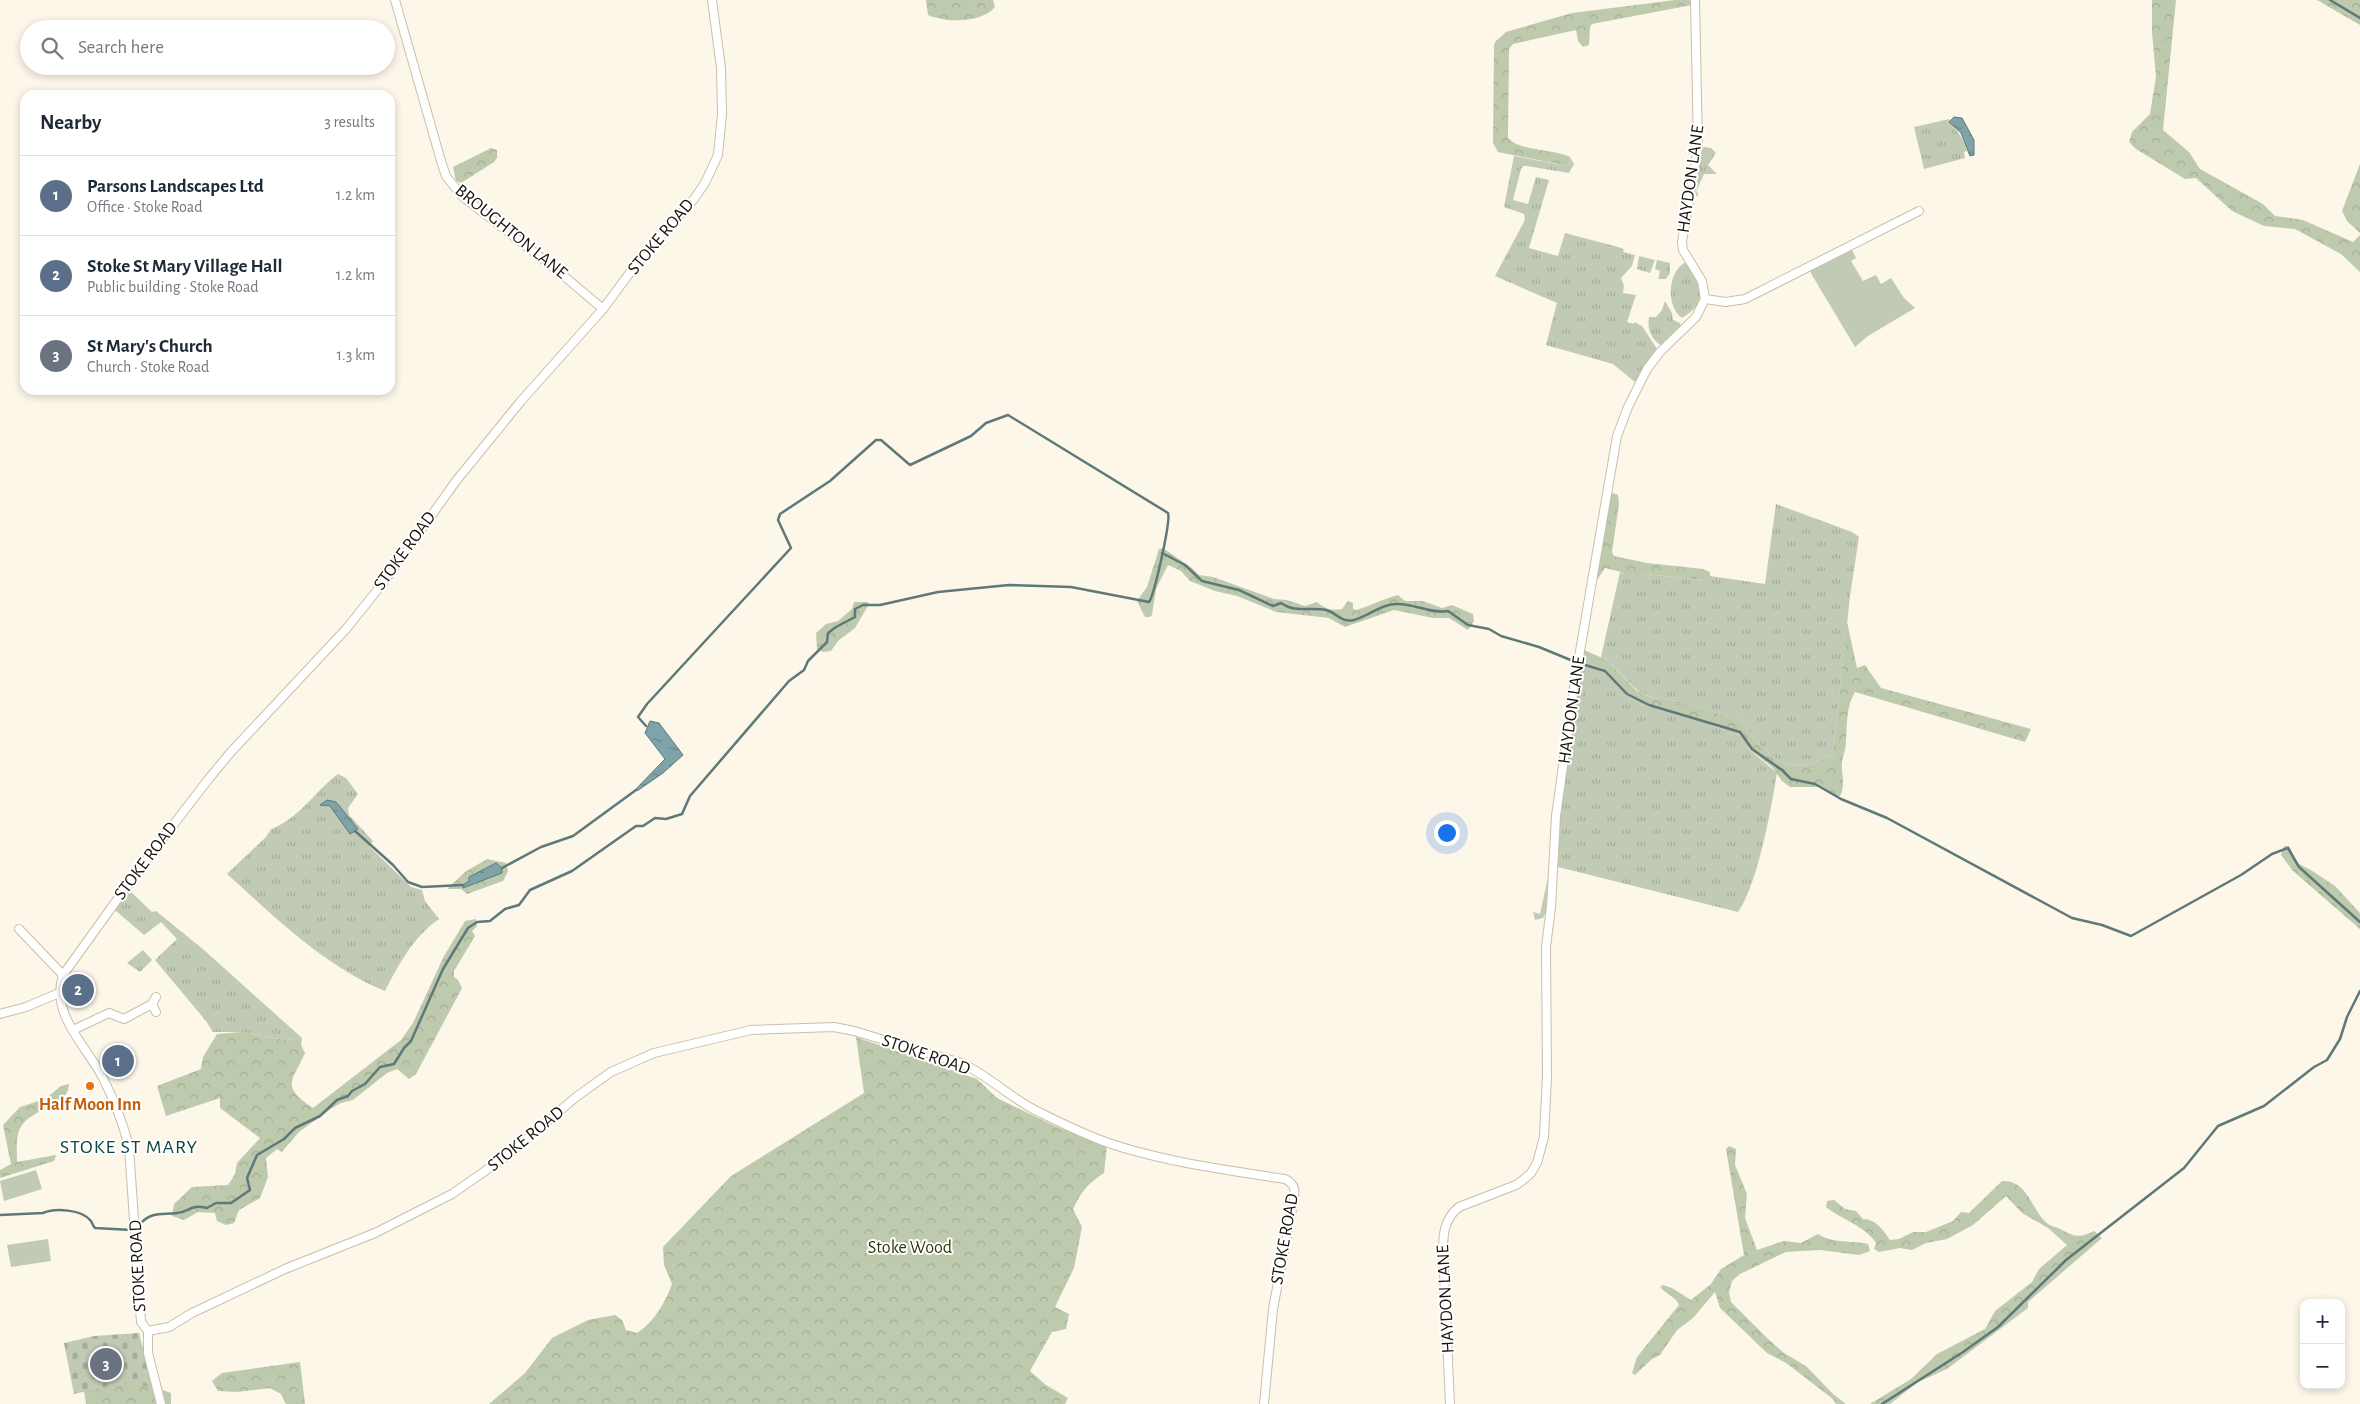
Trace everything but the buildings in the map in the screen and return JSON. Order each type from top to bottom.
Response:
[{"type":"street","name":"BROUGHTON LANE","points":[[395,0],[441,161],[453,186],[476,208],[558,270],[603,309]]},
{"type":"street","name":"STOKE ROAD","points":[[712,0],[721,68],[722,114],[718,155],[705,183],[694,200],[643,255],[603,309],[521,401],[456,481],[386,579],[347,628],[230,752],[206,781],[68,964],[63,975],[59,993],[60,1003],[72,1030],[102,1076],[123,1124],[130,1147],[140,1313],[144,1328],[148,1331],[169,1327],[192,1313],[285,1269],[375,1233],[452,1194],[508,1155],[604,1076],[632,1062],[654,1053],[751,1030],[834,1028],[854,1031],[973,1069],[1015,1100],[1102,1140],[1200,1164],[1285,1179],[1292,1182],[1295,1186],[1293,1204],[1273,1309],[1264,1404]]},
{"type":"street","name":"HAYDON LANE","points":[[1450,1404],[1443,1252],[1445,1226],[1453,1212],[1459,1207],[1516,1185],[1531,1173],[1544,1137],[1548,1076],[1546,947],[1552,898],[1556,816],[1590,584],[1617,436],[1628,407],[1647,369],[1660,352],[1696,317],[1705,298],[1702,281],[1683,250],[1682,242],[1698,147],[1695,0]]},
{"type":"street","points":[[1705,298],[1726,302],[1745,299],[1919,211]]},
{"type":"street","points":[[19,930],[63,975]]},
{"type":"street","points":[[0,1014],[26,1007],[59,993]]},
{"type":"street","points":[[72,1030],[109,1013],[124,1020],[154,1000],[156,1012]]},
{"type":"street","points":[[148,1331],[148,1352],[160,1404]]},
{"type":"green space","points":[[926,0],[993,0],[995,7],[982,16],[973,19],[944,19],[928,15]]},
{"type":"green space","points":[[1675,0],[1691,0],[1692,5],[1592,24],[1590,27],[1589,45],[1583,47],[1578,41],[1576,30],[1513,44],[1509,49],[1508,138],[1528,148],[1563,154],[1570,157],[1571,161],[1567,166],[1498,152],[1493,143],[1494,46],[1495,42],[1506,32],[1572,13]]},
{"type":"green space","points":[[2152,0],[2176,0],[2163,130],[2189,152],[2200,169],[2263,204],[2275,216],[2303,220],[2353,242],[2360,235],[2360,272],[2341,254],[2295,229],[2264,226],[2232,211],[2196,178],[2185,179],[2136,149],[2129,142],[2132,132],[2150,114],[2156,77],[2152,32]]},
{"type":"green space","points":[[2317,0],[2360,0],[2360,25]]},
{"type":"green space","points":[[1950,119],[1949,122],[1960,135],[1967,151],[1964,152],[1965,158],[1924,169],[1914,127]]},
{"type":"green space","points":[[1704,147],[1711,148],[1716,153],[1708,165],[1717,174],[1704,174],[1697,190],[1698,196],[1696,196],[1701,150]]},
{"type":"green space","points":[[491,148],[497,150],[497,158],[494,162],[461,183],[456,181],[453,167]]},
{"type":"green space","points":[[1514,156],[1567,166],[1571,162],[1570,157],[1574,164],[1569,173],[1527,166],[1523,166],[1521,169],[1513,200],[1528,204],[1536,177],[1549,180],[1529,248],[1558,256],[1565,233],[1618,247],[1624,249],[1623,252],[1635,255],[1632,266],[1621,278],[1624,286],[1623,293],[1636,295],[1627,322],[1634,324],[1634,322],[1642,326],[1657,349],[1635,382],[1613,364],[1546,345],[1557,303],[1495,276],[1525,220],[1524,214],[1504,207]]},
{"type":"green space","points":[[2360,164],[2360,233],[2348,222],[2342,211]]},
{"type":"green space","points":[[1851,248],[1856,258],[1851,261],[1863,281],[1876,275],[1881,284],[1891,278],[1904,298],[1915,308],[1868,336],[1855,347],[1809,270]]},
{"type":"green space","points":[[1639,256],[1655,260],[1650,273],[1637,269]]},
{"type":"green space","points":[[1657,260],[1670,263],[1670,273],[1666,279],[1658,279],[1660,271],[1655,269]]},
{"type":"green space","points":[[1686,262],[1699,285],[1700,299],[1691,312],[1682,318],[1673,306],[1671,289],[1675,273]]},
{"type":"green space","points":[[1665,301],[1672,313],[1673,320],[1680,323],[1681,326],[1661,345],[1652,337],[1649,329],[1649,317],[1656,317],[1662,310]]},
{"type":"green space","points":[[1613,493],[1618,495],[1619,504],[1612,552],[1614,556],[1647,563],[1703,569],[1710,572],[1710,577],[1704,580],[1644,574],[1637,576],[1605,568],[1597,580],[1610,496]]},
{"type":"green space","points":[[1776,504],[1852,532],[1859,537],[1850,596],[1833,755],[1808,765],[1790,766],[1777,760],[1757,742],[1740,720],[1678,701],[1653,698],[1638,691],[1607,660],[1601,657],[1620,572],[1704,580],[1710,576],[1765,584]]},
{"type":"green space","points":[[1163,548],[1199,575],[1213,577],[1274,599],[1287,600],[1305,606],[1317,602],[1326,608],[1335,610],[1342,609],[1348,601],[1353,603],[1353,609],[1356,610],[1398,595],[1405,601],[1423,601],[1442,608],[1452,605],[1473,614],[1474,621],[1468,630],[1449,618],[1433,618],[1394,610],[1345,627],[1329,618],[1276,612],[1237,596],[1215,591],[1190,581],[1181,571],[1168,565],[1156,589],[1152,615],[1145,617],[1137,601],[1147,587],[1159,549]]},
{"type":"green space","points":[[854,602],[868,602],[869,604],[855,628],[838,641],[831,651],[823,652],[817,649],[816,633],[826,624],[838,621],[852,609]]},
{"type":"green space","points":[[1847,622],[1857,668],[1865,665],[1881,688],[2031,729],[2025,742],[1855,692],[1847,716],[1846,745],[1842,762],[1843,788],[1840,796],[1834,796],[1819,787],[1790,787],[1782,781],[1772,767],[1743,744],[1740,735],[1727,732],[1714,725],[1640,704],[1627,695],[1603,669],[1582,660],[1584,650],[1607,660],[1637,691],[1653,698],[1678,701],[1740,720],[1757,742],[1777,760],[1790,766],[1808,765],[1833,755]]},
{"type":"green space","points":[[1582,660],[1603,669],[1627,695],[1640,704],[1714,725],[1727,732],[1740,735],[1743,744],[1777,773],[1758,865],[1752,884],[1738,912],[1558,867],[1560,815]]},
{"type":"green space","points":[[338,774],[346,778],[358,794],[348,808],[349,815],[373,841],[369,846],[411,887],[422,890],[425,901],[439,919],[415,942],[385,991],[363,981],[321,954],[282,923],[227,874],[266,837],[271,829],[290,819]]},
{"type":"green space","points":[[2284,846],[2289,846],[2297,863],[2335,886],[2360,913],[2360,929],[2293,871],[2281,855]]},
{"type":"green space","points":[[487,859],[506,863],[508,871],[503,881],[467,894],[461,889],[447,889],[465,872]]},
{"type":"green space","points":[[1549,873],[1546,912],[1543,918],[1535,920],[1533,912],[1540,914]]},
{"type":"green space","points":[[130,891],[152,912],[156,911],[204,950],[302,1038],[285,1040],[241,1032],[213,1032],[155,960],[177,939],[161,922],[144,935],[115,910]]},
{"type":"green space","points":[[476,919],[477,926],[472,931],[475,936],[454,971],[454,977],[462,988],[416,1074],[409,1079],[397,1069],[387,1073],[353,1100],[332,1108],[299,1132],[282,1152],[277,1149],[266,1158],[268,1177],[260,1198],[239,1210],[234,1223],[226,1225],[217,1221],[215,1213],[198,1212],[184,1220],[172,1216],[174,1204],[192,1187],[228,1185],[235,1174],[237,1163],[260,1138],[220,1108],[220,1098],[166,1116],[157,1086],[201,1069],[203,1057],[217,1034],[241,1032],[285,1040],[302,1038],[301,1045],[305,1053],[292,1083],[296,1094],[313,1108],[401,1040],[413,1023],[444,956],[465,921]]},
{"type":"green space","points":[[143,950],[152,960],[140,972],[127,963]]},
{"type":"green space","name":"Stoke Wood","points":[[856,1037],[977,1079],[997,1098],[1057,1127],[1107,1146],[1104,1173],[1085,1188],[1073,1209],[1082,1227],[1074,1268],[1055,1307],[1069,1314],[1066,1329],[1052,1332],[1030,1371],[1046,1385],[1068,1398],[1065,1404],[489,1404],[525,1373],[552,1338],[588,1320],[615,1315],[622,1320],[626,1330],[637,1333],[654,1318],[672,1284],[664,1265],[663,1247],[731,1176],[864,1093]]},
{"type":"green space","points":[[69,1084],[67,1093],[62,1099],[29,1118],[22,1125],[18,1134],[17,1162],[56,1155],[54,1161],[0,1178],[0,1170],[11,1164],[3,1125],[20,1107],[45,1099],[61,1086]]},
{"type":"green space","points":[[1729,1146],[1736,1149],[1735,1165],[1747,1194],[1745,1218],[1757,1250],[1784,1241],[1801,1243],[1818,1234],[1836,1241],[1868,1244],[1870,1251],[1859,1255],[1820,1250],[1786,1252],[1740,1274],[1732,1281],[1729,1292],[1731,1302],[1766,1337],[1784,1353],[1806,1366],[1833,1394],[1846,1404],[1836,1404],[1833,1399],[1786,1363],[1767,1353],[1720,1308],[1715,1292],[1693,1318],[1677,1330],[1660,1355],[1652,1359],[1635,1375],[1632,1373],[1637,1357],[1679,1305],[1676,1300],[1660,1287],[1663,1285],[1672,1288],[1691,1300],[1711,1284],[1721,1269],[1744,1255],[1726,1149]]},
{"type":"green space","points":[[36,1170],[42,1189],[4,1201],[0,1181]]},
{"type":"green space","points":[[2002,1181],[2018,1185],[2029,1197],[2037,1212],[2050,1225],[2078,1236],[2094,1231],[2102,1238],[2028,1302],[2028,1308],[1947,1369],[1918,1382],[1890,1404],[1870,1404],[1911,1379],[1937,1354],[1985,1329],[1995,1311],[2032,1282],[2039,1269],[2067,1245],[2048,1228],[2022,1213],[2006,1196],[1973,1225],[1947,1239],[1926,1243],[1912,1250],[1900,1248],[1879,1252],[1874,1249],[1876,1243],[1871,1237],[1859,1227],[1826,1207],[1827,1201],[1834,1200],[1845,1209],[1856,1211],[1863,1219],[1872,1221],[1879,1226],[1890,1240],[1899,1239],[1913,1232],[1926,1232],[1953,1221],[1961,1212],[1969,1213]]},
{"type":"green space","points":[[48,1239],[51,1261],[11,1267],[7,1245]]},
{"type":"green space","points":[[139,1333],[153,1387],[123,1383],[74,1394],[64,1343],[94,1336]]},
{"type":"green space","points":[[300,1362],[305,1404],[286,1404],[281,1394],[270,1388],[236,1392],[218,1391],[212,1381],[222,1373]]},
{"type":"green space","points":[[123,1383],[145,1384],[171,1393],[171,1404],[86,1404],[84,1391]]},
{"type":"water","points":[[1954,117],[1962,118],[1974,140],[1974,155],[1970,156],[1961,133],[1949,122]]},
{"type":"water","points":[[650,721],[659,723],[683,755],[663,773],[637,791],[636,789],[665,759],[645,733]]},
{"type":"water","points":[[327,800],[336,802],[358,829],[350,834],[330,806],[320,805]]},
{"type":"water","points":[[496,863],[502,868],[502,873],[463,888],[463,885],[469,881],[469,877]]},
{"type":"waterway","points":[[2330,0],[2360,18]]},
{"type":"waterway","points":[[141,1223],[145,1219],[158,1214],[177,1213],[194,1207],[207,1208],[216,1203],[231,1203],[250,1190],[247,1178],[257,1155],[284,1139],[295,1128],[320,1116],[337,1100],[348,1096],[352,1091],[365,1084],[380,1067],[394,1064],[411,1041],[443,969],[468,928],[477,922],[490,921],[505,909],[519,905],[530,890],[572,871],[636,826],[643,826],[655,818],[666,819],[682,814],[690,796],[789,681],[804,670],[808,661],[827,642],[828,633],[855,617],[855,609],[863,605],[880,605],[938,592],[1009,585],[1071,587],[1149,602],[1162,558],[1168,513],[1008,415],[986,423],[971,436],[910,465],[881,440],[876,440],[830,481],[780,514],[778,520],[791,548],[647,704],[638,717],[646,726]]},
{"type":"waterway","points":[[1162,553],[1185,565],[1202,581],[1239,590],[1273,606],[1281,603],[1297,609],[1326,610],[1342,619],[1350,621],[1392,604],[1404,604],[1442,612],[1448,611],[1468,625],[1489,629],[1501,636],[1539,647],[1573,661]]},
{"type":"waterway","points":[[1582,664],[1605,671],[1627,694],[1649,705],[1740,732],[1752,749],[1782,770],[1791,779],[1815,784],[1841,799],[1887,818],[2072,918],[2102,925],[2131,936],[2241,875],[2272,854],[2288,848],[2299,867],[2360,922]]},
{"type":"waterway","points":[[502,868],[541,847],[573,836],[636,790]]},
{"type":"waterway","points":[[355,831],[393,865],[408,882],[422,887],[463,885]]},
{"type":"waterway","points":[[1882,1404],[1998,1327],[2066,1260],[2184,1168],[2218,1126],[2264,1106],[2314,1067],[2327,1060],[2340,1039],[2347,1017],[2360,991]]},
{"type":"waterway","points":[[0,1215],[43,1213],[54,1210],[68,1211],[87,1217],[95,1228],[132,1230]]},
{"type":"place","name":"Stoke St Mary Village Hall","points":[[78,990]]},
{"type":"place","name":"Parsons Landscapes Ltd","points":[[118,1061]]},
{"type":"place","name":"Half Moon Inn","points":[[90,1086]]},
{"type":"place","name":"St Mary's Church","points":[[106,1364]]},
{"type":"district","name":"STOKE ST MARY","points":[[129,1147]]}]
